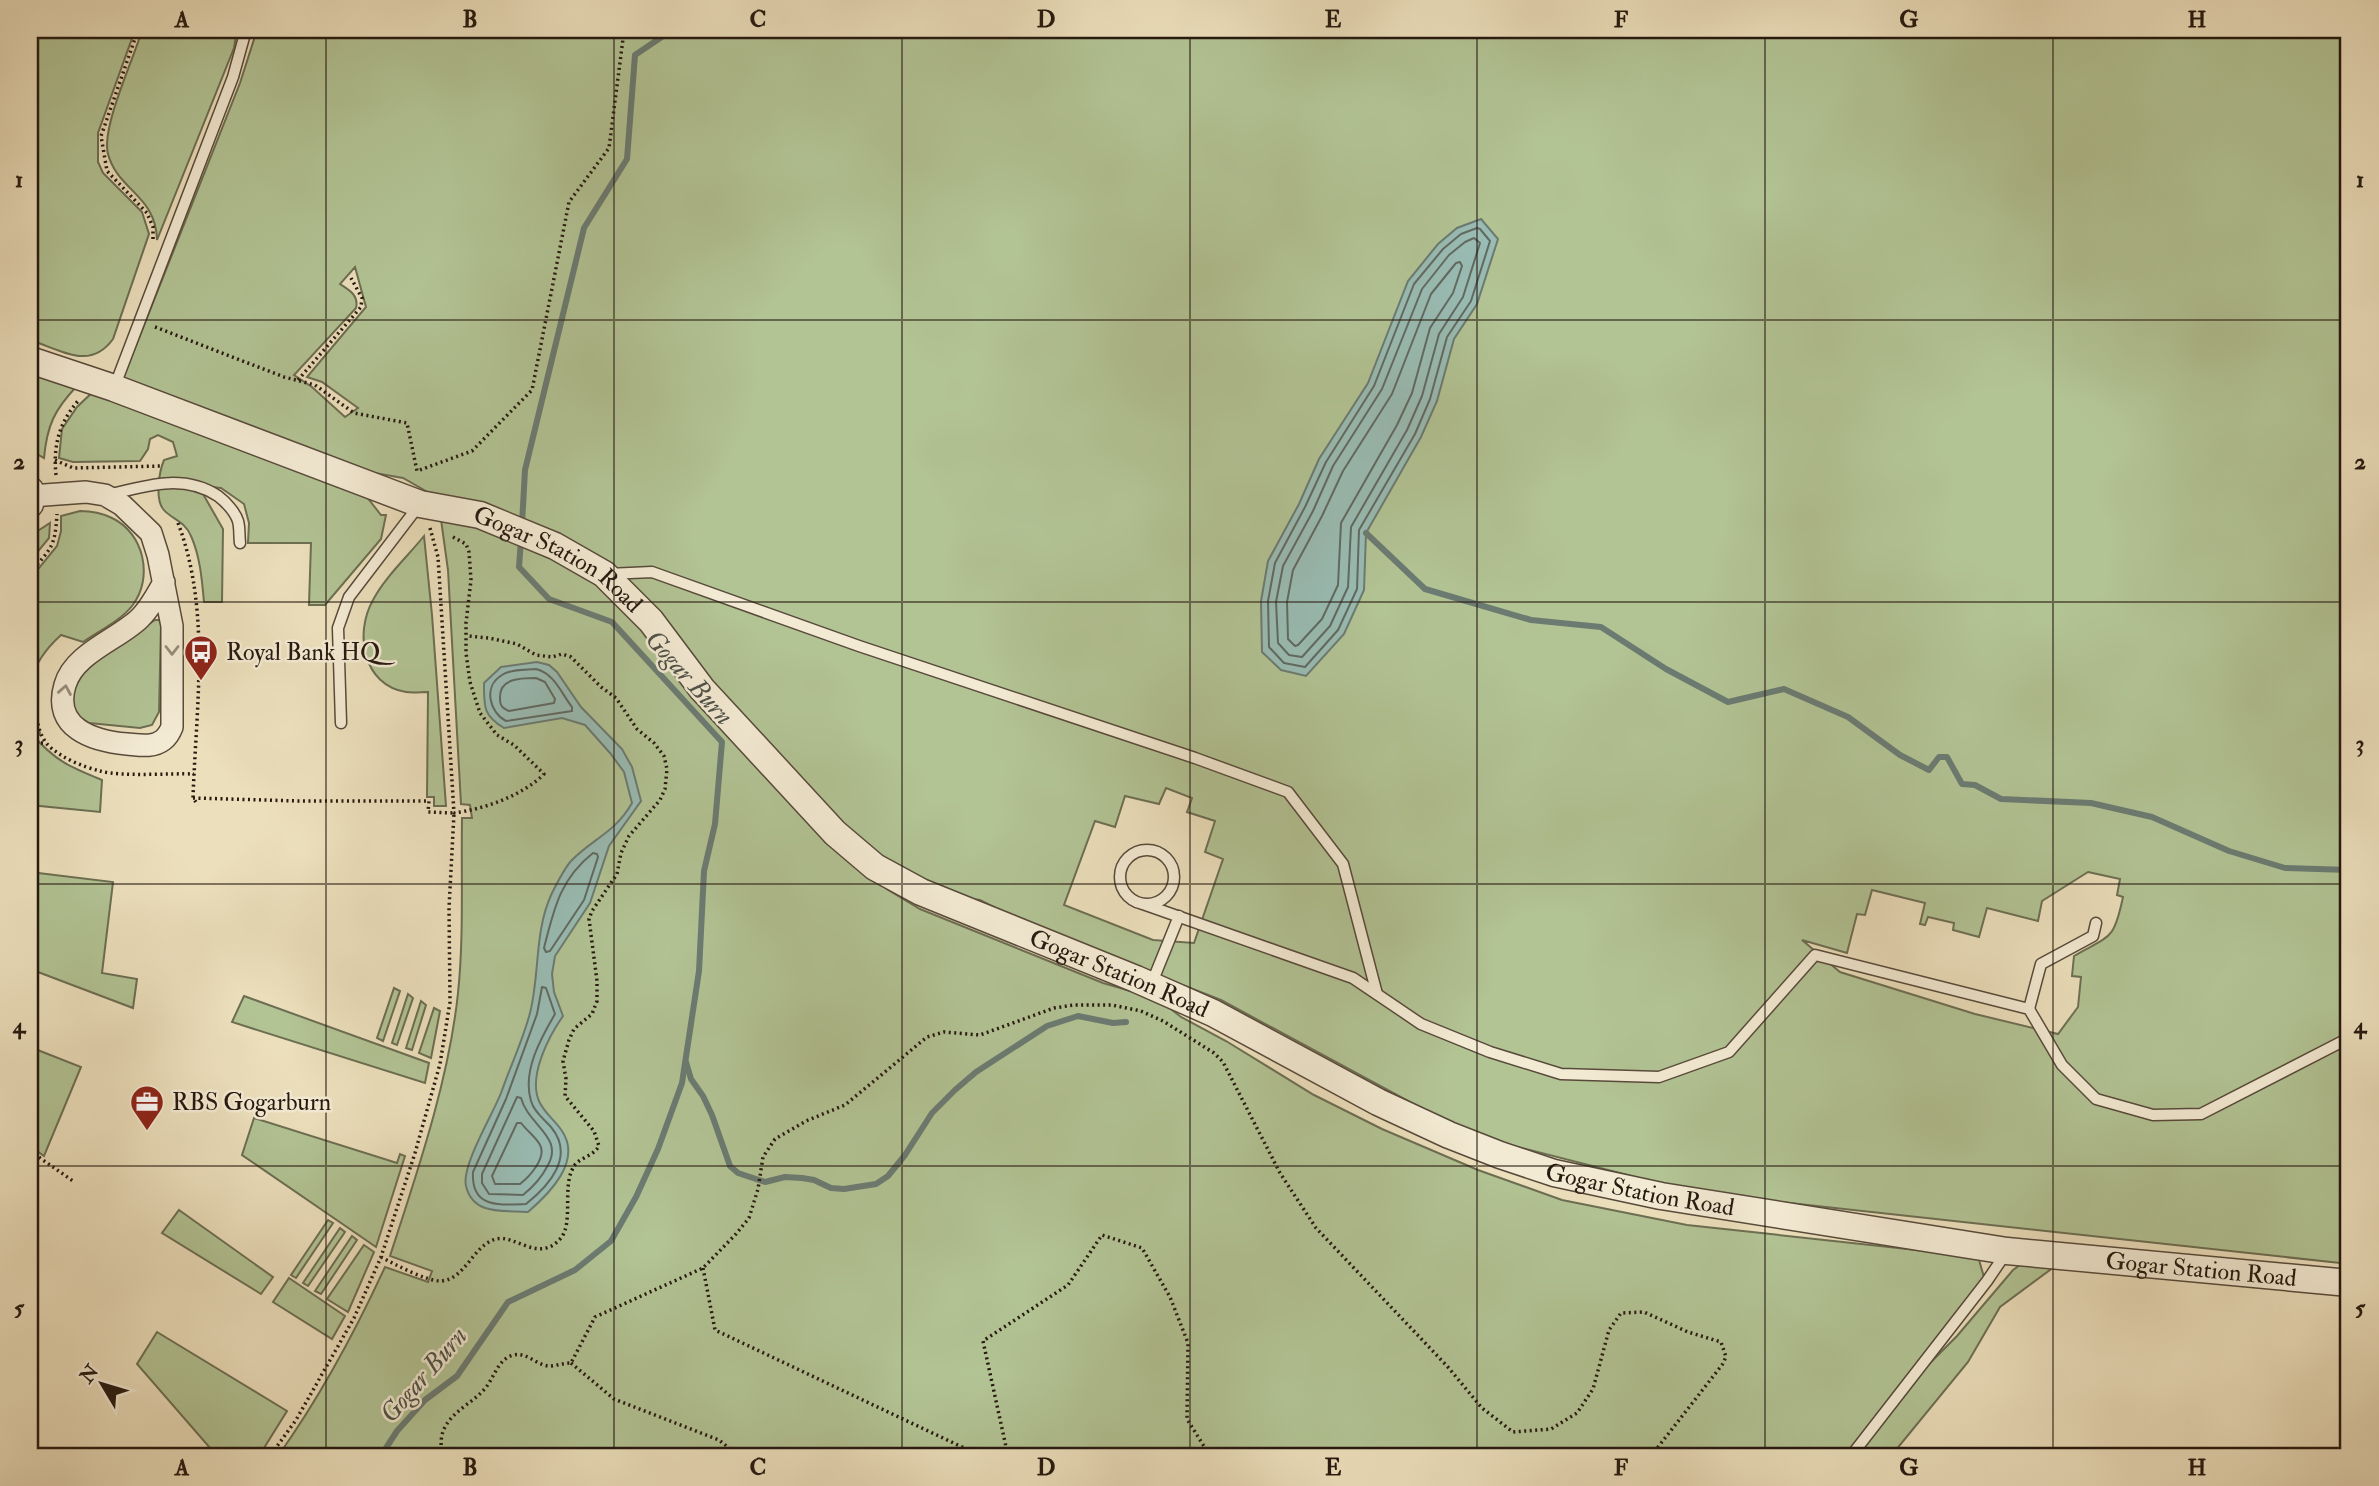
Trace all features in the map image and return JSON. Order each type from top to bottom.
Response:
[{"type":"street","name":"Gogar Station Road","points":[[30,360],[114,388],[420,504],[481,515],[555,546],[604,574],[651,621],[702,689],[835,833],[875,867],[921,892],[1151,985],[1224,1018],[1378,1102],[1500,1156],[1555,1173],[1661,1196],[2007,1251],[2349,1283]]},
{"type":"street","points":[[30,497],[86,492],[105,495],[122,505],[150,533],[158,555],[164,582],[172,626],[172,727],[163,740],[148,746],[109,743],[88,736],[72,724],[63,707],[65,683],[92,652],[140,618],[164,582]]},
{"type":"lane","points":[[114,388],[233,77],[246,30]]},
{"type":"lane","points":[[105,495],[156,484],[186,482],[212,492],[223,500],[238,522],[240,543]]},
{"type":"lane","points":[[341,723],[338,628],[349,597],[420,504]]},
{"type":"lane","points":[[604,574],[652,572],[859,646],[1288,792],[1343,864],[1377,994]]},
{"type":"lane","points":[[1143,904],[1164,898],[1174,878],[1167,858],[1161,853],[1146,849],[1131,854],[1125,860],[1119,875],[1120,883],[1128,897],[1143,904],[1353,978],[1421,1024],[1490,1052],[1561,1074],[1659,1077],[1728,1052],[1815,955],[2029,1009],[2062,1065],[2096,1099],[2152,1115],[2201,1114],[2349,1038]]},
{"type":"lane","points":[[1151,985],[1180,916]]},
{"type":"lane","points":[[2029,1009],[2041,964],[2093,936],[2096,923]]},
{"type":"lane","points":[[1851,1456],[1987,1281],[2007,1251]]},
{"type":"path","points":[[138,30],[101,136],[107,171],[147,213],[153,227],[152,241],[167,246]]},
{"type":"path","points":[[153,326],[284,377],[315,384],[354,413],[407,423],[417,471],[472,451],[532,390],[569,202],[609,148],[623,39],[633,30]]},
{"type":"path","points":[[298,380],[361,307],[362,298],[351,278]]},
{"type":"path","points":[[55,460],[73,468],[174,465]]},
{"type":"path","points":[[270,1456],[296,1420],[326,1369],[354,1318],[381,1258],[440,1065],[450,1002],[449,908],[454,813],[438,557],[420,504]]},
{"type":"path","points":[[193,798],[429,801],[428,812],[454,813],[470,811],[504,799],[537,781],[544,774],[514,745],[497,735],[480,713],[470,682],[466,653],[471,580],[469,552],[466,544],[444,534]]},
{"type":"path","points":[[381,1258],[429,1279],[440,1281],[452,1279],[483,1246],[496,1239],[506,1239],[531,1248],[548,1246],[562,1237],[566,1230],[568,1186],[572,1168],[578,1161],[591,1157],[599,1146],[594,1131],[565,1096],[563,1061],[574,1030],[592,1014],[597,1001],[589,919],[617,874],[621,853],[629,836],[660,800],[665,789],[667,769],[664,756],[654,743],[637,729],[616,698],[570,657],[562,654],[552,657],[536,656],[517,644],[468,636]]},
{"type":"path","points":[[30,743],[46,743]]},
{"type":"path","points":[[572,1361],[595,1317],[703,1268],[736,1234],[749,1218],[764,1157],[775,1139],[787,1130],[845,1105],[920,1041],[934,1033],[980,1035],[1029,1016],[1074,1005],[1112,1005],[1141,1011],[1163,1021],[1214,1053],[1223,1062],[1280,1173],[1316,1228],[1447,1366],[1482,1408],[1513,1432],[1551,1429],[1577,1413],[1593,1389],[1609,1329],[1621,1313],[1644,1312],[1688,1332],[1721,1342],[1726,1357],[1722,1365],[1651,1456]]},
{"type":"path","points":[[30,1151],[73,1181]]},
{"type":"path","points":[[1008,1456],[983,1341],[1068,1285],[1102,1235],[1142,1248],[1170,1297],[1188,1343],[1187,1419],[1210,1456]]},
{"type":"path","points":[[703,1268],[715,1330],[981,1456]]},
{"type":"path","points":[[442,1456],[444,1429],[456,1413],[488,1385],[503,1361],[514,1355],[526,1355],[537,1363],[551,1366],[572,1361]]},
{"type":"path","points":[[572,1361],[614,1399],[719,1440],[739,1456]]},
{"type":"path","points":[[548,1456],[594,1453],[606,1456]]},
{"type":"green space","points":[[30,30],[135,30],[98,133],[98,162],[103,173],[142,212],[149,234],[113,339],[104,349],[85,356],[64,353],[30,340]]},
{"type":"green space","points":[[142,30],[237,30],[234,48],[157,240],[150,213],[113,166],[107,142],[114,111]]},
{"type":"green space","points":[[257,30],[2349,30],[2349,1264],[1698,1193],[1471,1135],[1221,1000],[1031,926],[980,900],[885,888],[920,909],[1103,983],[1158,999],[1181,1017],[1314,1095],[1382,1129],[1478,1170],[1562,1200],[1687,1225],[1972,1256],[1979,1260],[1984,1277],[1880,1413],[1957,1336],[2013,1270],[2020,1265],[2054,1267],[2000,1307],[1968,1362],[1891,1456],[278,1456],[336,1364],[385,1267],[428,1282],[432,1271],[390,1256],[431,1126],[454,1026],[461,950],[462,818],[472,818],[470,805],[461,804],[448,570],[438,498],[403,478],[375,473],[359,487],[381,515],[386,515],[381,539],[325,605],[309,605],[311,543],[248,543],[249,523],[244,504],[221,488],[211,487],[203,494],[223,529],[222,602],[204,602],[199,560],[191,536],[185,527],[163,509],[159,498],[159,478],[164,460],[177,456],[173,442],[158,435],[150,439],[148,449],[140,461],[73,462],[59,458],[62,429],[77,407],[97,388],[116,396],[240,83]],"holes":[[[355,267],[366,307],[307,377],[322,382],[358,408],[345,417],[312,387],[294,375],[356,308],[355,296],[340,284]],[[1166,788],[1192,798],[1187,812],[1215,821],[1205,852],[1223,859],[1194,943],[1153,940],[1064,905],[1095,821],[1115,827],[1125,796],[1159,804]],[[2088,872],[2120,879],[2117,895],[2123,897],[2113,929],[2109,935],[2074,956],[2072,976],[2081,977],[2078,1007],[2058,1034],[1975,1014],[1840,972],[1802,940],[1847,953],[1857,914],[1865,915],[1872,890],[1925,903],[1920,924],[1925,925],[1928,917],[1954,923],[1953,930],[1979,937],[1987,908],[2038,921],[2042,901]]]},
{"type":"green space","points":[[30,371],[77,386],[53,419],[44,458],[30,450]]},
{"type":"green space","points":[[80,511],[108,516],[123,525],[138,545],[144,570],[143,583],[139,595],[127,611],[83,642],[61,635],[35,668],[30,692],[30,579],[57,546],[61,516]]},
{"type":"green space","points":[[50,523],[49,538],[30,561],[30,536]]},
{"type":"green space","points":[[424,536],[446,806],[434,806],[434,797],[427,797],[428,692],[406,692],[391,687],[380,679],[366,656],[364,642],[367,613],[378,591]]},
{"type":"green space","points":[[155,620],[159,620],[161,624],[159,712],[152,725],[140,728],[89,723],[78,716],[72,704],[74,689],[83,673],[95,660]]},
{"type":"green space","points":[[30,692],[31,705],[40,733],[32,734],[48,751],[64,762],[102,780],[100,812],[30,805]]},
{"type":"green space","points":[[30,872],[113,882],[102,973],[137,979],[133,1008],[30,969]]},
{"type":"green space","points":[[394,988],[400,991],[383,1041],[377,1038]]},
{"type":"green space","points":[[408,994],[413,998],[397,1045],[392,1043]]},
{"type":"green space","points":[[244,996],[429,1063],[425,1083],[232,1022]]},
{"type":"green space","points":[[421,1001],[426,1005],[412,1050],[406,1048]]},
{"type":"green space","points":[[434,1008],[440,1011],[431,1058],[419,1053]]},
{"type":"green space","points":[[30,1047],[81,1067],[44,1156],[30,1146]]},
{"type":"green space","points":[[254,1118],[397,1163],[400,1154],[405,1156],[376,1247],[242,1155]]},
{"type":"green space","points":[[179,1210],[273,1277],[261,1294],[162,1233]]},
{"type":"green space","points":[[328,1220],[333,1223],[296,1278],[291,1275]]},
{"type":"green space","points":[[340,1228],[345,1232],[308,1286],[303,1283]]},
{"type":"green space","points":[[352,1236],[357,1240],[321,1294],[315,1291]]},
{"type":"green space","points":[[364,1245],[374,1252],[348,1312],[327,1299]]},
{"type":"green space","points":[[289,1278],[345,1316],[332,1339],[273,1302]]},
{"type":"green space","points":[[157,1332],[287,1411],[259,1456],[217,1456],[137,1364]]},
{"type":"water","points":[[1481,219],[1498,239],[1477,304],[1454,339],[1437,401],[1421,437],[1366,533],[1364,590],[1344,634],[1306,676],[1281,670],[1262,652],[1261,601],[1268,561],[1299,504],[1319,459],[1368,383],[1408,281],[1438,244],[1457,228]]},
{"type":"water","points":[[537,662],[549,665],[557,672],[581,707],[622,749],[632,767],[641,801],[609,846],[590,903],[555,956],[552,974],[554,992],[563,1016],[552,1034],[538,1068],[536,1091],[541,1105],[562,1131],[567,1142],[566,1165],[554,1186],[528,1212],[500,1211],[482,1207],[475,1202],[466,1186],[466,1177],[468,1166],[501,1093],[527,1023],[546,907],[571,861],[611,829],[632,803],[624,772],[585,725],[562,718],[504,728],[488,714],[484,683],[501,667]]},
{"type":"waterway","name":"Gogar Burn","points":[[522,524],[525,470],[584,228],[627,159],[635,55],[672,30]]},
{"type":"waterway","points":[[1366,533],[1425,589],[1531,620],[1601,627],[1666,669],[1728,702],[1784,689],[1848,717],[1900,755],[1929,770],[1939,757],[1947,757],[1962,784],[1975,785],[2001,799],[2091,803],[2152,817],[2229,851],[2285,868],[2349,870]]},
{"type":"waterway","name":"Gogar Burn","points":[[386,1456],[386,1448],[397,1431],[425,1400],[457,1376],[508,1302],[575,1270],[611,1241],[636,1197],[658,1149],[682,1083],[699,971],[704,871],[715,824],[722,742],[612,622],[549,599],[519,567],[521,539]]},
{"type":"waterway","points":[[686,1062],[691,1079],[712,1115],[730,1166],[738,1173],[765,1182],[785,1177],[802,1178],[831,1188],[844,1189],[876,1184],[888,1176],[932,1113],[955,1090],[976,1072],[1047,1026],[1078,1016],[1113,1023],[1126,1022]]},
{"type":"place","name":"Royal Bank HQ","points":[[201,682]]},
{"type":"place","name":"RBS Gogarburn","points":[[147,1132]]}]
